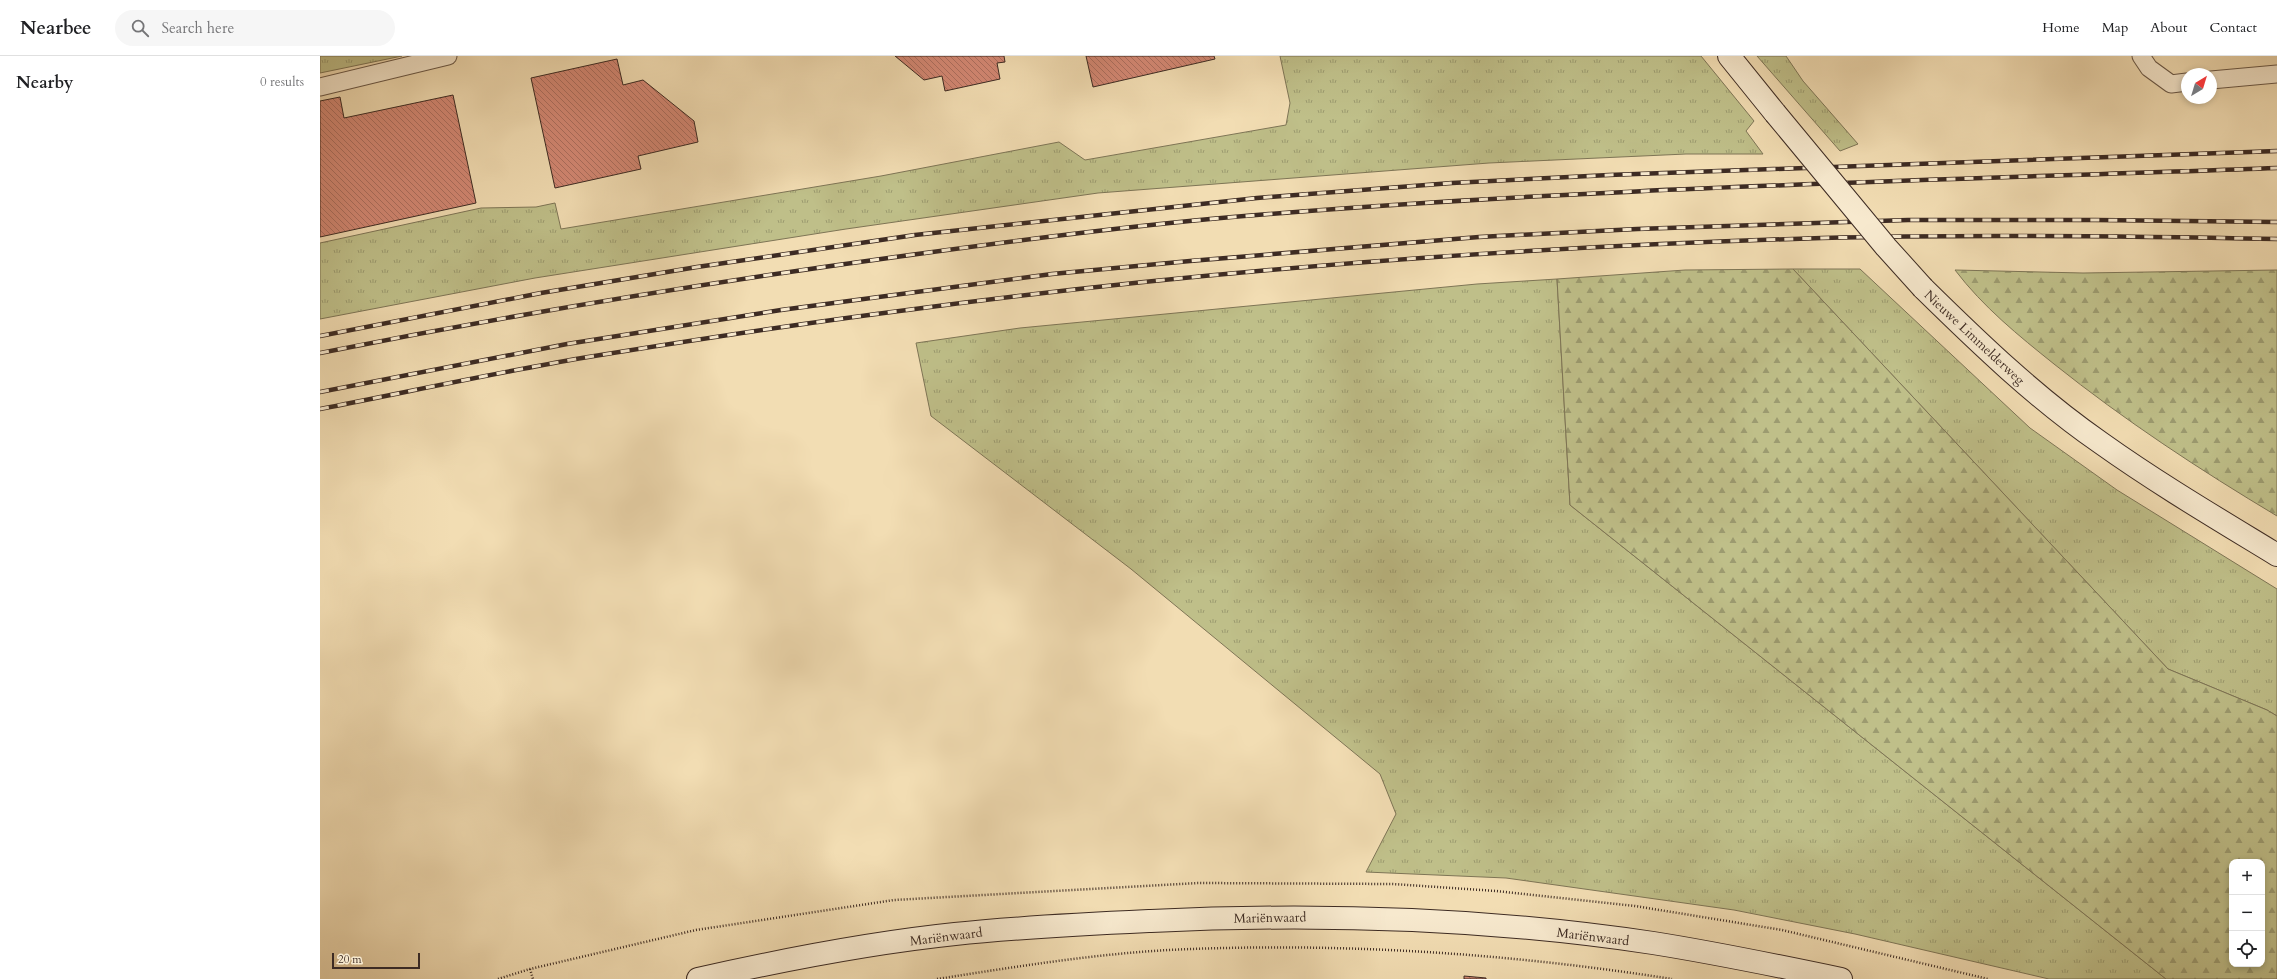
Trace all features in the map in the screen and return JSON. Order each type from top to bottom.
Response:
[{"type":"street","name":"Nieuwe Limmelderweg","points":[[1729,56],[1886,247],[1923,288],[1973,338],[2014,374],[2100,443],[2277,555]]},
{"type":"street","name":"Mariënwaard","points":[[698,979],[806,957],[954,934],[1140,922],[1315,916],[1424,920],[1542,930],[1653,943],[1841,979]]},
{"type":"lane","points":[[320,86],[448,56]]},
{"type":"lane","points":[[2141,56],[2148,68],[2171,84],[2181,83]]},
{"type":"lane","points":[[2217,79],[2277,74]]},
{"type":"path","points":[[936,979],[1030,964],[1140,953],[1190,949],[1293,948],[1408,951],[1523,959],[1672,979]]},
{"type":"path","points":[[530,969],[533,979]]},
{"type":"green space","points":[[320,56],[402,56],[320,73]]},
{"type":"green space","points":[[1280,56],[1701,56],[1754,121],[1746,131],[1763,154],[1686,154],[1489,163],[1098,193],[846,229],[535,278],[320,319],[320,243],[481,208],[536,207],[555,203],[561,229],[881,176],[1059,142],[1085,160],[1286,125],[1290,103]]},
{"type":"green space","points":[[1757,56],[1786,56],[1803,81],[1858,144],[1840,151]]},
{"type":"green space","points":[[1793,269],[1860,269],[2030,428],[2117,490],[2277,589],[2277,716],[2267,710],[2168,669]]},
{"type":"green space","points":[[1793,269],[2168,669],[2267,710],[2277,716],[2277,979],[2166,979],[1570,505],[1557,279],[1685,270]]},
{"type":"green space","points":[[1955,270],[2083,273],[2277,270],[2277,516],[2163,444],[2081,385],[2028,343],[1989,309]]},
{"type":"green space","points":[[1557,279],[1570,505],[2166,979],[2049,979],[1855,934],[1734,910],[1506,878],[1366,872],[1396,814],[1380,774],[1131,569],[931,416],[916,343],[1020,328],[1477,284]]},
{"type":"building","points":[[895,56],[1004,56],[1005,62],[997,63],[1000,79],[945,91],[942,76],[924,80]]},
{"type":"building","points":[[1086,56],[1214,56],[1215,59],[1093,87]]},
{"type":"building","points":[[617,59],[623,85],[643,80],[694,121],[698,142],[638,156],[641,169],[555,188],[531,78]]},
{"type":"building","points":[[453,95],[476,203],[320,237],[320,101],[340,97],[344,118]]},
{"type":"building","points":[[1464,976],[1486,978],[1486,979],[1464,979]]},
{"type":"railway","points":[[320,336],[541,293],[697,267],[915,235],[1257,198],[1452,183],[1609,175],[2277,151]]},
{"type":"railway","points":[[320,353],[471,324],[773,274],[1032,239],[1210,219],[1343,208],[1610,193],[2277,168]]},
{"type":"railway","points":[[320,392],[567,344],[781,310],[1052,274],[1190,261],[1479,237],[1637,229],[1908,220],[2277,222]]},
{"type":"railway","points":[[320,409],[582,358],[748,332],[873,314],[1028,295],[1254,271],[1595,247],[1822,238],[2050,236],[2277,239]]}]
